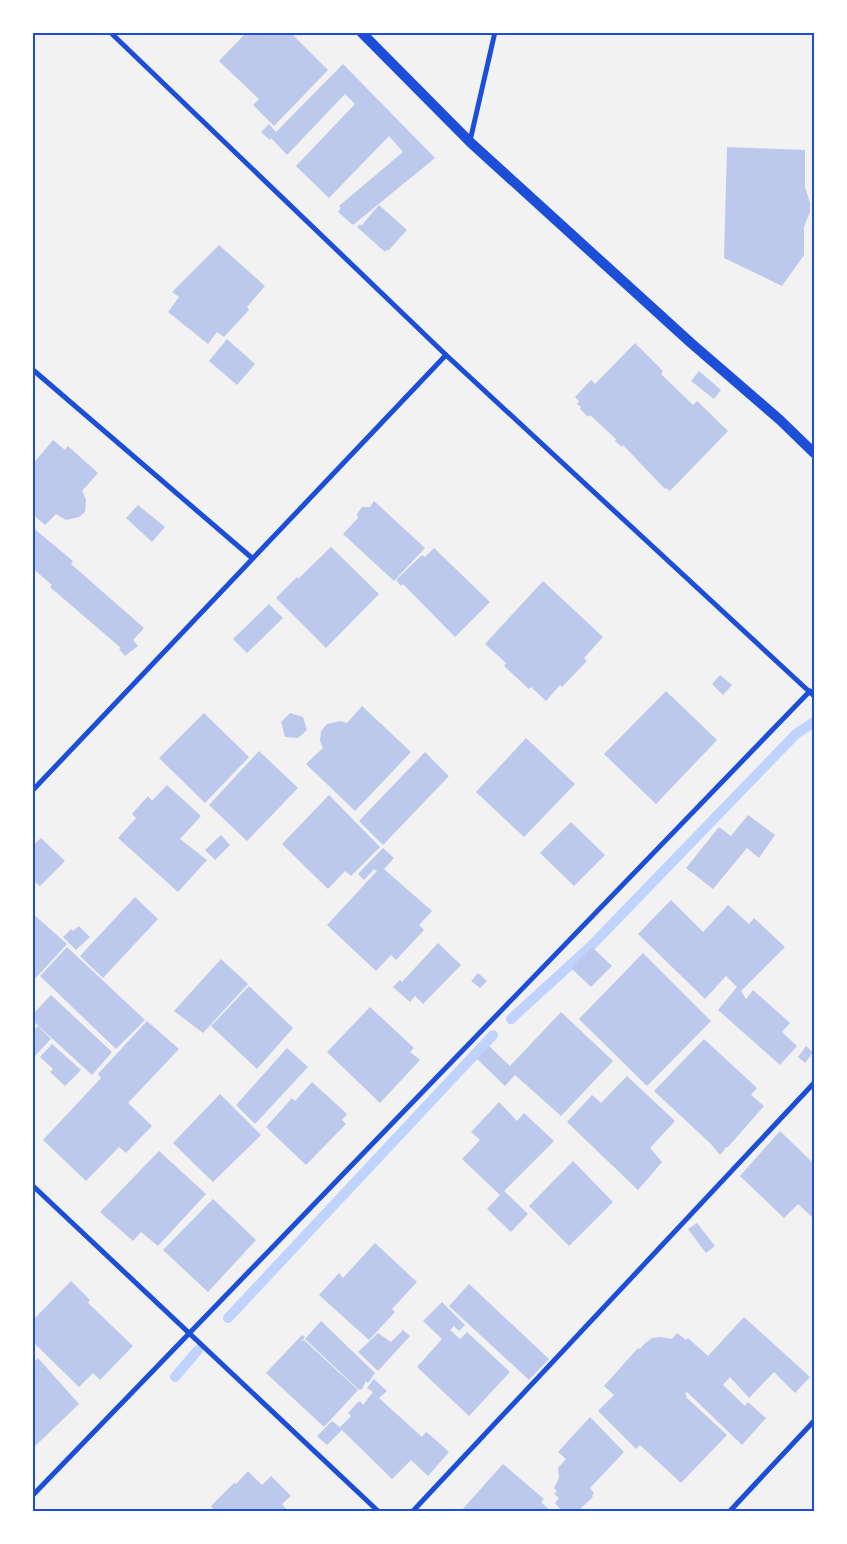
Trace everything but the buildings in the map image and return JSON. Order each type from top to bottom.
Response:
[{"type":"main road","points":[[361,32],[470,142],[684,337],[780,420],[814,453]]},
{"type":"street","points":[[110,32],[446,355],[814,696]]},
{"type":"street","points":[[470,142],[495,32]]},
{"type":"street","points":[[33,789],[446,355]]},
{"type":"street","points":[[32,369],[252,558]]},
{"type":"street","points":[[32,1496],[810,691]]},
{"type":"street","points":[[412,1512],[814,1082]]},
{"type":"street","points":[[32,1185],[379,1512]]},
{"type":"street","points":[[728,1512],[814,1421]]},
{"type":"waterway","points":[[511,1019],[591,946],[796,734],[814,722]]},
{"type":"waterway","points":[[228,1318],[493,1035]]},
{"type":"waterway","points":[[175,1377],[198,1350]]}]
